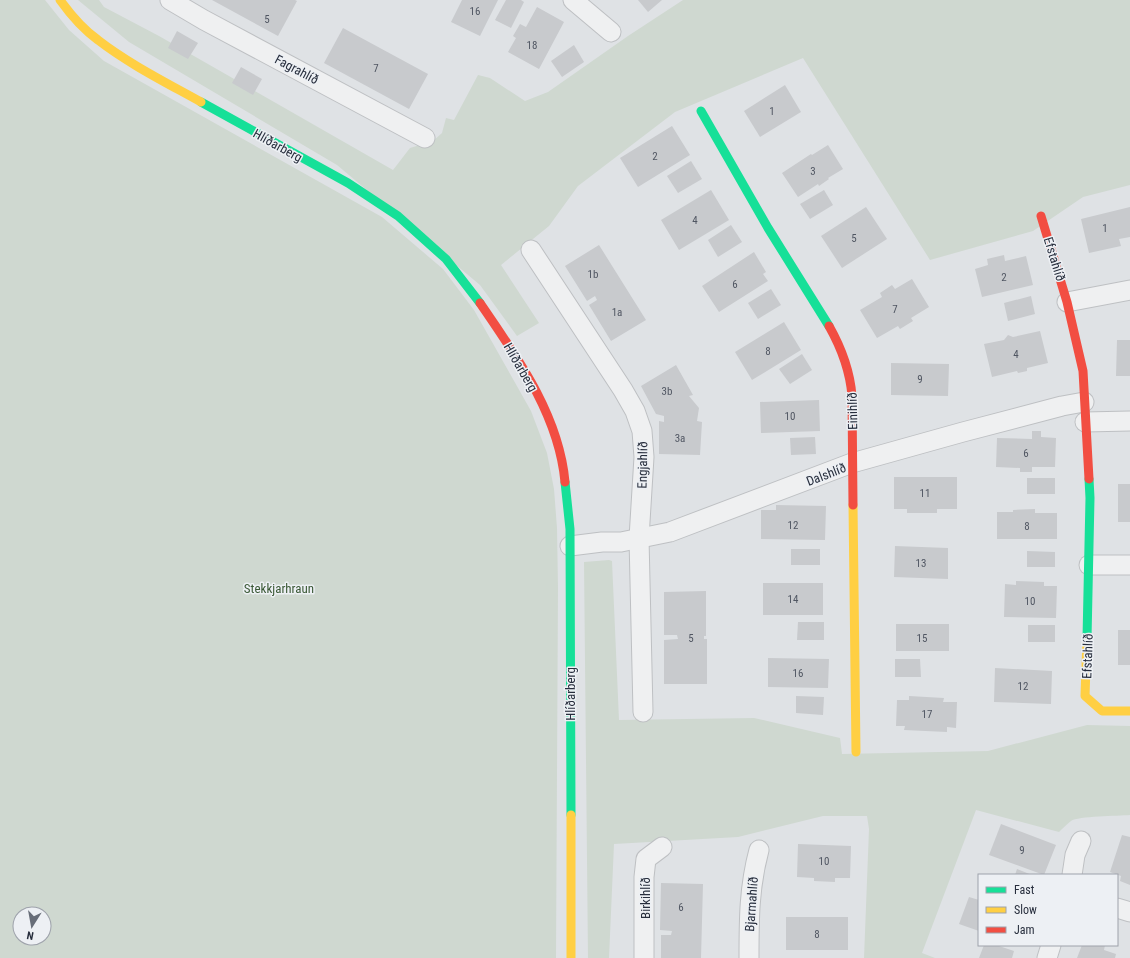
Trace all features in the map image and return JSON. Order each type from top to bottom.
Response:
[{"type":"street","name":"Hlíðarberg","points":[[60,0],[68,11],[97,40],[142,69],[348,183],[398,216],[446,259],[476,297],[512,350],[539,398],[556,437],[564,469],[570,528],[571,958]]},
{"type":"street","name":"Fagrahlíð","points":[[170,0],[204,20],[425,138]]},
{"type":"street","points":[[573,0],[611,32]]},
{"type":"street","name":"Einihlíð","points":[[701,111],[768,228],[840,343],[847,362],[851,381],[856,752]]},
{"type":"street","name":"Efstahlíð","points":[[1041,216],[1068,302],[1083,371],[1090,498],[1085,696],[1102,711],[1130,711]]},
{"type":"street","name":"Engjahlíð","points":[[532,250],[619,383],[635,410],[642,431],[644,457],[639,538],[643,712]]},
{"type":"street","points":[[1068,302],[1130,290]]},
{"type":"street","name":"Dalshlíð","points":[[570,546],[602,542],[621,542],[670,532],[852,463],[1054,408],[1084,402]]},
{"type":"street","points":[[1086,422],[1130,421]]},
{"type":"street","points":[[1089,565],[1130,565]]},
{"type":"street","points":[[1072,874],[1075,854],[1081,841]]},
{"type":"street","name":"Birkihlíð","points":[[644,958],[644,877],[646,859],[662,847]]},
{"type":"street","name":"Bjarmahlíð","points":[[749,958],[750,898],[753,872],[759,850]]},
{"type":"street","points":[[1118,908],[1130,912]]},
{"type":"street","points":[[1047,958],[1051,946]]},
{"type":"green space","name":"Stekkjarhraun","points":[[0,0],[45,0],[69,30],[104,61],[382,217],[443,269],[474,310],[531,411],[547,453],[554,489],[557,528],[558,588],[556,958],[0,958]]},
{"type":"green space","points":[[78,0],[99,0],[104,7],[159,36],[393,170],[410,148],[433,141],[442,133],[446,118],[454,120],[478,75],[490,78],[525,101],[548,92],[628,36],[683,0],[1130,0],[1130,185],[1083,197],[1033,231],[930,260],[803,58],[675,112],[578,186],[549,226],[501,265],[539,323],[517,336],[480,285],[337,165],[129,42]]},
{"type":"green space","points":[[612,561],[619,720],[754,718],[840,738],[842,754],[988,751],[1087,725],[1130,726],[1130,815],[1075,819],[1059,832],[976,810],[922,953],[935,958],[864,958],[869,829],[867,816],[823,816],[738,837],[614,844],[609,958],[588,958],[584,562]]},
{"type":"building","points":[[212,0],[295,0],[297,1],[278,36]]},
{"type":"building","points":[[462,0],[498,0],[480,36],[451,22]]},
{"type":"building","points":[[506,0],[521,0],[524,2],[511,28],[495,20]]},
{"type":"building","points":[[638,0],[662,0],[648,12]]},
{"type":"building","points":[[537,7],[564,22],[539,69],[508,52],[516,38],[513,36],[520,24],[526,27]]},
{"type":"building","points":[[343,28],[428,74],[409,109],[324,63]]},
{"type":"building","points":[[177,31],[198,43],[188,59],[168,48]]},
{"type":"building","points":[[574,45],[584,62],[562,77],[551,61]]},
{"type":"building","points":[[241,67],[262,79],[253,95],[232,83]]},
{"type":"building","points":[[785,85],[801,112],[760,137],[744,111]]},
{"type":"building","points":[[672,126],[690,155],[638,187],[620,158]]},
{"type":"building","points":[[828,145],[843,169],[828,178],[829,179],[819,186],[818,184],[798,197],[782,173]]},
{"type":"building","points":[[691,161],[702,179],[678,193],[667,176]]},
{"type":"building","points":[[711,190],[729,220],[679,250],[661,220]]},
{"type":"building","points":[[824,190],[833,205],[810,219],[800,204]]},
{"type":"building","points":[[866,207],[887,239],[842,268],[821,236]]},
{"type":"building","points":[[1130,207],[1130,237],[1119,239],[1121,246],[1089,253],[1081,219]]},
{"type":"building","points":[[731,225],[742,242],[718,257],[708,240]]},
{"type":"building","points":[[599,245],[646,320],[611,341],[589,305],[597,300],[595,296],[587,301],[565,266]]},
{"type":"building","points":[[754,252],[766,272],[763,274],[768,281],[719,312],[702,286]]},
{"type":"building","points":[[1004,255],[1005,261],[1026,256],[1033,285],[982,297],[975,269],[988,265],[987,259]]},
{"type":"building","points":[[912,279],[929,307],[911,318],[913,321],[900,329],[898,326],[877,338],[860,310],[882,297],[880,293],[892,285],[895,289]]},
{"type":"building","points":[[771,289],[781,305],[758,319],[748,303]]},
{"type":"building","points":[[1031,296],[1035,314],[1008,321],[1004,303]]},
{"type":"building","points":[[784,322],[801,350],[752,380],[735,352]]},
{"type":"building","points":[[1040,331],[1048,363],[1027,368],[1027,371],[1018,373],[1017,371],[992,377],[984,344],[1004,340],[1008,335],[1013,337]]},
{"type":"building","points":[[1117,340],[1130,340],[1130,376],[1116,376]]},
{"type":"building","points":[[802,354],[812,370],[790,384],[779,369]]},
{"type":"building","points":[[891,363],[949,364],[948,396],[891,395]]},
{"type":"building","points":[[676,365],[693,395],[689,396],[699,408],[697,421],[702,422],[700,455],[659,454],[659,421],[664,422],[664,416],[656,414],[641,386]]},
{"type":"building","points":[[819,400],[820,431],[761,433],[760,402]]},
{"type":"building","points":[[1032,431],[1041,431],[1041,437],[1056,438],[1055,467],[1032,467],[1032,472],[1020,472],[1020,468],[996,467],[997,438],[1032,439]]},
{"type":"building","points":[[815,437],[816,454],[791,455],[790,438]]},
{"type":"building","points":[[894,477],[957,477],[957,509],[937,509],[937,513],[907,513],[907,509],[894,509]]},
{"type":"building","points":[[1027,478],[1055,478],[1055,494],[1027,494]]},
{"type":"building","points":[[1118,484],[1130,484],[1130,522],[1118,522]]},
{"type":"building","points":[[776,505],[826,506],[825,540],[761,539],[761,510],[776,510]]},
{"type":"building","points":[[1035,509],[1035,513],[1057,513],[1057,539],[997,539],[997,512],[1013,512],[1013,510]]},
{"type":"building","points":[[895,546],[948,548],[948,579],[894,577]]},
{"type":"building","points":[[791,549],[820,549],[820,565],[791,565]]},
{"type":"building","points":[[1027,551],[1055,552],[1055,567],[1027,567]]},
{"type":"building","points":[[1016,581],[1044,582],[1044,586],[1057,586],[1056,618],[1004,617],[1005,584],[1016,585]]},
{"type":"building","points":[[763,583],[823,583],[823,615],[763,615]]},
{"type":"building","points":[[706,591],[706,636],[704,636],[704,639],[707,639],[707,684],[664,684],[664,640],[678,639],[677,635],[664,635],[664,592]]},
{"type":"building","points":[[798,622],[824,622],[824,640],[797,640]]},
{"type":"building","points":[[896,624],[949,624],[949,651],[896,651]]},
{"type":"building","points":[[1028,625],[1055,625],[1055,642],[1028,642]]},
{"type":"building","points":[[1118,630],[1130,630],[1130,665],[1118,665]]},
{"type":"building","points":[[768,658],[829,659],[828,688],[768,687]]},
{"type":"building","points":[[895,659],[920,659],[921,677],[895,677]]},
{"type":"building","points":[[995,668],[1052,671],[1051,704],[994,702]]},
{"type":"building","points":[[796,696],[824,697],[823,715],[796,713]]},
{"type":"building","points":[[909,696],[944,698],[943,702],[957,702],[956,728],[947,727],[947,732],[904,730],[905,726],[896,726],[897,700],[909,700]]},
{"type":"building","points":[[1001,824],[1056,845],[1044,874],[989,855]]},
{"type":"building","points":[[1122,835],[1130,837],[1130,885],[1120,881],[1121,876],[1118,874],[1110,872]]},
{"type":"building","points":[[798,844],[851,846],[850,878],[835,878],[835,882],[814,881],[814,878],[797,877]]},
{"type":"building","points":[[1017,869],[1030,874],[1015,874]]},
{"type":"building","points":[[661,883],[703,884],[701,958],[661,958],[661,935],[671,935],[672,931],[660,930]]},
{"type":"building","points":[[969,897],[978,900],[978,931],[959,924]]},
{"type":"building","points":[[786,917],[848,917],[848,950],[786,950]]},
{"type":"building","points":[[984,946],[999,946],[1014,951],[1012,958],[979,958]]},
{"type":"building","points":[[1082,946],[1105,946],[1104,950],[1116,954],[1115,958],[1077,958]]},
{"type":"traffic: fast","points":[[201,102],[348,183],[398,216],[446,259],[480,303]]},
{"type":"traffic: fast","points":[[701,111],[768,228],[829,326]]},
{"type":"traffic: fast","points":[[1087,639],[1090,498],[1089,479]]},
{"type":"traffic: fast","points":[[565,482],[570,529],[571,815]]},
{"type":"traffic: slow","points":[[60,0],[82,27],[110,49],[148,73],[201,102]]},
{"type":"traffic: slow","points":[[853,505],[856,752]]},
{"type":"traffic: slow","points":[[1087,639],[1085,696],[1102,711],[1130,711]]},
{"type":"traffic: slow","points":[[571,815],[571,958]]},
{"type":"traffic: jam","points":[[1041,216],[1067,302],[1083,371],[1089,479]]},
{"type":"traffic: jam","points":[[480,303],[522,366],[545,410],[561,457],[565,482]]},
{"type":"traffic: jam","points":[[829,326],[845,360],[851,386],[853,505]]}]
